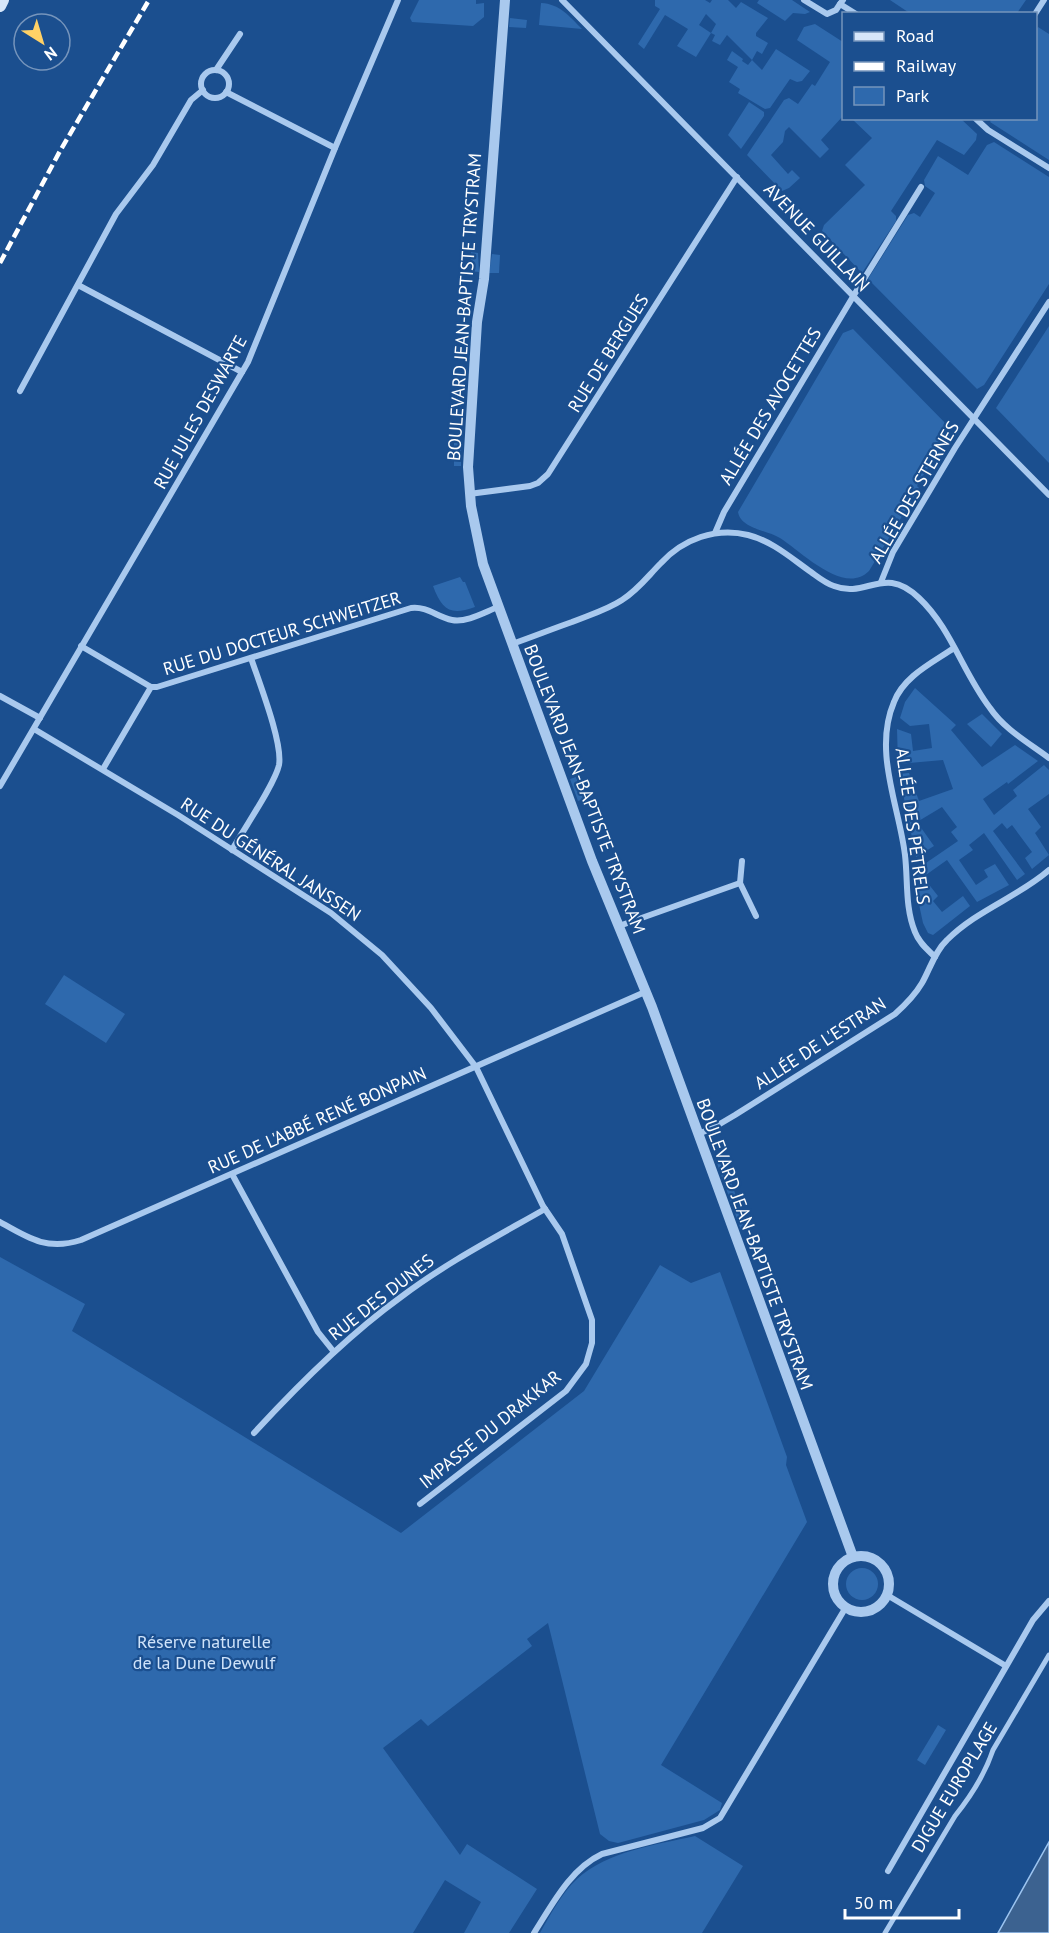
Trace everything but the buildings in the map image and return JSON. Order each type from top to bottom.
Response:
[{"type":"main road","points":[[0,6],[3,0]]},
{"type":"street","name":"RUE JULES DESWARTE","points":[[0,786],[242,372],[260,336],[335,148],[398,0]]},
{"type":"street","name":"BOULEVARD JEAN-BAPTISTE TRYSTRAM","points":[[505,0],[484,279],[477,322],[470,419],[469,494],[477,541],[498,607],[592,861],[645,992],[732,1224],[753,1290],[853,1557]]},
{"type":"street","name":"AVENUE GUILLAIN","points":[[562,0],[1049,495]]},
{"type":"street","points":[[804,0],[828,14],[836,10],[842,2],[854,12]]},
{"type":"street","points":[[216,70],[240,34]]},
{"type":"street","points":[[216,70],[227,77],[229,83],[226,92],[214,97],[203,90],[203,77],[208,72],[216,70]]},
{"type":"street","points":[[20,391],[116,214],[153,165],[191,100],[203,90]]},
{"type":"street","points":[[226,92],[335,148]]},
{"type":"street","points":[[977,120],[988,130],[1049,168]]},
{"type":"street","name":"RUE DE BERGUES","points":[[469,494],[530,486],[538,483],[548,474],[737,177]]},
{"type":"street","name":"ALLÉE DES AVOCETTES","points":[[715,533],[724,512],[921,187]]},
{"type":"street","points":[[78,285],[242,372]]},
{"type":"street","name":"ALLÉE DES STERNES","points":[[881,582],[893,552],[974,418],[1049,302]]},
{"type":"street","points":[[512,644],[621,601],[641,586],[676,549],[699,537],[715,533],[736,533],[776,547],[829,585],[837,588],[852,589],[881,582],[894,582],[905,587],[917,596],[937,619],[993,712],[1049,758]]},
{"type":"street","name":"RUE DU DOCTEUR SCHWEITZER","points":[[81,646],[151,687],[163,686],[411,608],[423,608],[442,617],[459,620],[498,607]]},
{"type":"street","name":"ALLÉE DES PÉTRELS","points":[[935,957],[918,939],[910,916],[903,840],[887,765],[886,734],[892,705],[904,685],[954,648]]},
{"type":"street","points":[[232,850],[273,780],[279,761],[278,745],[251,658]]},
{"type":"street","points":[[103,769],[151,687]]},
{"type":"street","points":[[0,696],[40,718]]},
{"type":"street","name":"RUE DU GÉNÉRAL JANSSEN","points":[[34,729],[103,769],[331,913],[374,948],[425,1000],[476,1067],[545,1209]]},
{"type":"street","points":[[742,861],[740,883],[756,916]]},
{"type":"street","name":"ALLÉE DE L'ESTRAN","points":[[698,1134],[713,1128],[889,1018],[915,994],[945,942],[968,921],[1019,892],[1049,870]]},
{"type":"street","points":[[619,927],[740,883]]},
{"type":"street","name":"RUE DE L'ABBÉ RENÉ BONPAIN","points":[[0,1222],[41,1242],[54,1245],[70,1244],[645,992]]},
{"type":"street","points":[[232,1174],[315,1328],[334,1352]]},
{"type":"street","name":"RUE DES DUNES","points":[[254,1433],[334,1352],[386,1308],[434,1273],[545,1209]]},
{"type":"street","name":"IMPASSE DU DRAKKAR","points":[[420,1504],[566,1391],[588,1359],[593,1337],[591,1315],[562,1234],[545,1209]]},
{"type":"street","points":[[869,1556],[883,1565],[889,1580],[887,1595],[880,1605],[870,1611],[858,1612],[846,1607],[836,1596],[833,1581],[838,1567],[853,1557],[869,1556]]},
{"type":"street","points":[[887,1595],[1006,1666]]},
{"type":"street","name":"DIGUE EUROPLAGE","points":[[888,1871],[1033,1620],[1049,1601]]},
{"type":"street","points":[[534,1933],[570,1880],[594,1858],[703,1828],[720,1818],[846,1607]]},
{"type":"street","name":"DIGUE EUROPLAGE","points":[[885,1933],[955,1816],[966,1803],[987,1767],[993,1750],[1049,1655]]},
{"type":"green space","points":[[419,0],[476,0],[476,4],[484,3],[484,17],[473,26],[412,22],[410,18]]},
{"type":"green space","points":[[655,0],[705,0],[710,3],[712,0],[728,0],[736,8],[741,2],[768,18],[756,36],[768,43],[762,54],[757,51],[752,60],[727,35],[720,45],[712,41],[715,35],[711,33],[696,57],[677,46],[688,29],[665,15],[644,49],[638,44],[660,9],[655,6]],"holes":[[[706,14],[716,24],[711,33],[699,25]]]},
{"type":"green space","points":[[759,0],[792,0],[810,12],[793,13],[785,21],[757,3]]},
{"type":"green space","points":[[890,0],[1026,0],[1018,12],[908,12]]},
{"type":"green space","points":[[541,3],[559,8],[582,29],[539,25]]},
{"type":"green space","points":[[510,18],[527,20],[526,28],[509,27]]},
{"type":"green space","points":[[815,24],[842,41],[842,117],[821,140],[829,149],[820,158],[789,127],[785,131],[783,142],[771,155],[788,174],[792,170],[800,178],[782,191],[747,155],[784,100],[789,98],[798,104],[812,84],[815,86],[830,62],[797,40],[804,27]]},
{"type":"green space","points":[[1037,28],[1049,34],[1049,160],[990,122],[991,120],[1037,120]]},
{"type":"green space","points":[[776,49],[810,71],[802,81],[797,82],[790,79],[770,108],[765,109],[738,93],[740,89],[729,82],[738,67],[727,60],[732,51],[748,65],[752,60],[762,70]]},
{"type":"green space","points":[[749,102],[764,112],[764,116],[741,149],[728,135]]},
{"type":"green space","points":[[853,120],[962,120],[977,134],[976,140],[964,155],[937,140],[891,211],[896,216],[896,221],[862,273],[822,231],[824,225],[865,185],[845,165],[872,138]]},
{"type":"green space","points":[[994,142],[1049,177],[1049,284],[984,385],[977,389],[868,279],[908,215],[914,213],[920,217],[935,193],[925,186],[924,180],[938,156],[968,175],[987,145]]},
{"type":"green space","points":[[471,252],[478,253],[479,272],[470,271]]},
{"type":"green space","points":[[492,254],[500,255],[499,273],[489,273]]},
{"type":"green space","points":[[1049,326],[1049,463],[996,408]]},
{"type":"green space","points":[[853,329],[951,429],[869,571],[859,577],[848,578],[823,569],[775,535],[749,526],[740,518],[738,512],[843,333]]},
{"type":"green space","points":[[454,443],[461,443],[461,466],[454,466]]},
{"type":"green space","points":[[460,577],[465,582],[475,607],[453,611],[440,601],[433,586]]},
{"type":"green space","points":[[915,688],[956,725],[951,730],[982,767],[1015,745],[1038,761],[1008,784],[1007,782],[983,799],[994,815],[1017,796],[1013,790],[1044,765],[1049,770],[1049,794],[1028,809],[1041,827],[1035,833],[1049,855],[1032,869],[1025,858],[1032,852],[1012,825],[1007,829],[1002,823],[993,831],[1025,874],[1017,880],[984,833],[969,845],[973,850],[959,860],[976,885],[988,877],[984,870],[995,864],[1009,885],[977,902],[947,860],[923,877],[938,896],[933,901],[942,912],[963,896],[970,906],[933,935],[928,933],[923,923],[917,895],[917,874],[923,865],[958,841],[951,832],[957,827],[942,807],[917,822],[934,846],[916,857],[899,774],[909,773],[919,801],[953,789],[943,760],[898,764],[897,729],[911,734],[913,751],[932,748],[929,724],[910,726],[900,718],[905,702]]},
{"type":"green space","points":[[982,714],[1002,734],[991,747],[967,724]]},
{"type":"green space","points":[[576,777],[584,799],[578,801],[570,779]]},
{"type":"green space","points":[[64,975],[125,1014],[106,1043],[45,1004]]},
{"type":"green space","points":[[720,1153],[748,1228],[741,1230],[714,1155]]},
{"type":"green space","name":"Réserve naturelle de la Dune Dewulf","points":[[0,1257],[85,1304],[72,1331],[401,1533],[584,1391],[660,1265],[691,1283],[720,1272],[787,1457],[786,1465],[807,1522],[661,1765],[722,1803],[720,1810],[704,1820],[618,1843],[609,1841],[600,1834],[548,1623],[527,1639],[532,1646],[428,1726],[421,1719],[383,1748],[460,1855],[467,1844],[537,1889],[509,1933],[464,1933],[481,1902],[445,1880],[413,1933],[0,1933]]},
{"type":"green space","points":[[862,1568],[874,1572],[878,1584],[874,1596],[862,1600],[850,1596],[846,1584],[850,1572]]},
{"type":"green space","points":[[938,1725],[946,1730],[925,1765],[917,1760]]},
{"type":"green space","points":[[695,1836],[743,1866],[702,1933],[540,1933],[566,1891],[589,1869],[633,1850]]},
{"type":"shaded area","points":[[1049,1842],[1049,1933],[998,1933]]},
{"type":"railway","points":[[0,263],[60,151],[149,0]]}]
